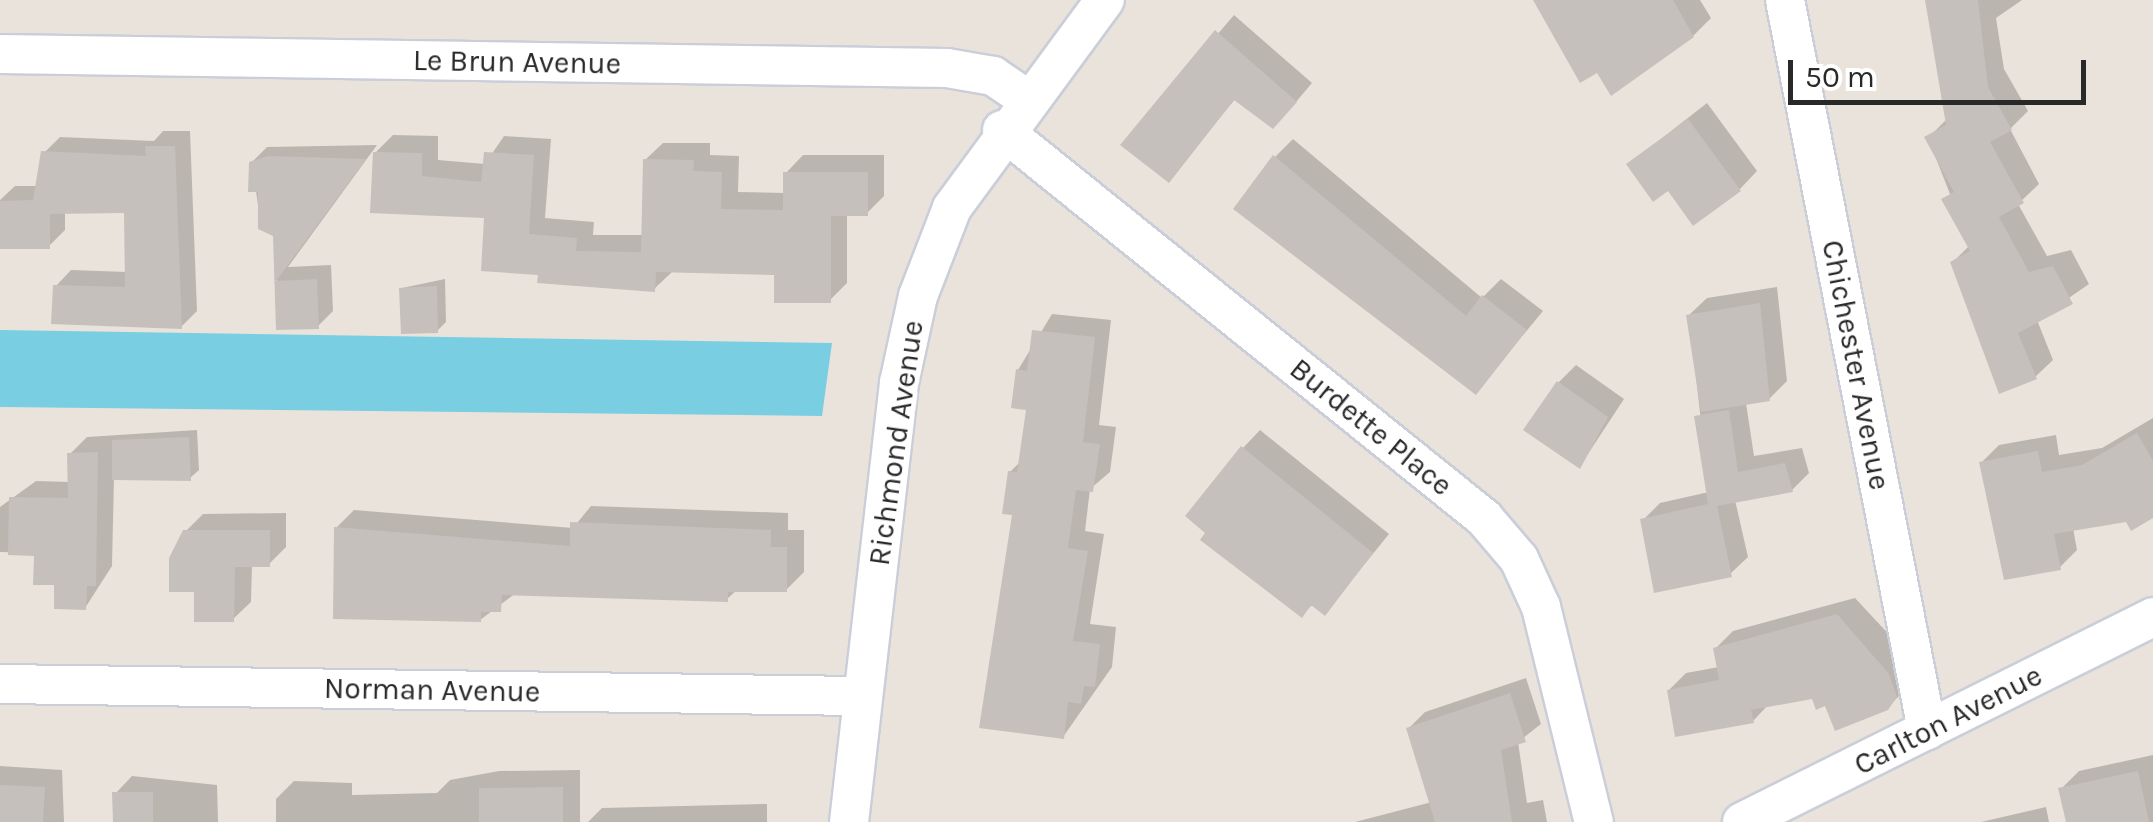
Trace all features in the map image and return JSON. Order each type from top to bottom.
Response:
[{"type":"street","name":"Richmond Avenue","points":[[849,822],[918,296],[952,208],[1002,130],[1105,0]]},
{"type":"street","name":"Chichester Avenue","points":[[1785,0],[1927,730]]},
{"type":"street","name":"Le Brun Avenue","points":[[0,54],[946,68],[993,76],[1027,99]]},
{"type":"street","name":"Burdette Place","points":[[1002,130],[1496,532],[1540,608],[1594,822]]},
{"type":"street","name":"Carlton Avenue","points":[[1742,822],[2153,616]]},
{"type":"street","name":"Norman Avenue","points":[[0,684],[863,696]]},
{"type":"water","points":[[0,330],[832,343],[822,416],[0,407]]},
{"type":"building","points":[[1533,0],[1673,0],[1694,37],[1611,96],[1597,73],[1580,83]]},
{"type":"building","points":[[1925,0],[1978,0],[1988,87],[2012,130],[1990,142],[2024,203],[1999,217],[2029,272],[2053,266],[2073,304],[2018,333],[2037,379],[1999,394],[1950,262],[1970,251],[1941,199],[1954,192],[1924,137],[1946,125]]},
{"type":"building","points":[[1215,30],[1297,102],[1273,129],[1234,100],[1169,183],[1120,145]]},
{"type":"building","points":[[1688,119],[1741,191],[1693,226],[1668,191],[1653,202],[1626,164]]},
{"type":"building","points":[[145,146],[175,146],[182,329],[51,324],[53,285],[125,287],[124,213],[50,214],[50,249],[0,249],[0,201],[33,200],[41,151],[146,156]]},
{"type":"building","points":[[373,152],[422,153],[422,176],[481,182],[484,152],[534,155],[529,234],[577,238],[576,251],[641,252],[643,159],[694,160],[693,171],[722,172],[721,209],[783,210],[783,172],[868,172],[868,216],[831,216],[831,303],[774,303],[774,275],[656,272],[655,292],[537,283],[538,275],[481,271],[484,218],[370,213]]},
{"type":"building","points":[[1273,155],[1466,316],[1482,295],[1527,330],[1476,395],[1233,209]]},
{"type":"building","points":[[268,156],[366,159],[276,281],[317,279],[319,329],[276,330],[273,236],[258,229],[258,192],[248,192],[249,162]]},
{"type":"building","points":[[437,286],[438,333],[401,334],[399,288]]},
{"type":"building","points":[[1760,303],[1770,401],[1701,412],[1686,315]]},
{"type":"building","points":[[1032,330],[1095,337],[1083,442],[1100,444],[1093,492],[1076,490],[1068,548],[1088,551],[1073,641],[1100,644],[1095,687],[1084,686],[1081,704],[1068,702],[1064,739],[979,728],[1012,515],[1002,514],[1008,471],[1017,472],[1026,410],[1011,408],[1016,369],[1027,371]]},
{"type":"building","points":[[1557,381],[1608,417],[1580,469],[1523,430]]},
{"type":"building","points":[[1729,410],[1738,472],[1785,463],[1793,492],[1717,506],[1732,577],[1654,593],[1640,519],[1708,504],[1694,416]]},
{"type":"building","points":[[2137,433],[2153,461],[2153,518],[2131,531],[2126,522],[2054,534],[2061,570],[2004,580],[1979,462],[2038,451],[2042,472],[2082,465]]},
{"type":"building","points":[[189,437],[191,481],[112,480],[112,440]]},
{"type":"building","points":[[1241,446],[1373,553],[1325,616],[1311,605],[1302,618],[1200,540],[1205,533],[1185,516]]},
{"type":"building","points":[[98,452],[96,586],[87,586],[86,610],[54,609],[54,585],[33,585],[34,556],[8,555],[9,497],[68,498],[67,453]]},
{"type":"building","points":[[570,522],[771,530],[771,547],[787,547],[787,592],[728,592],[728,602],[502,595],[501,612],[481,612],[481,622],[333,619],[334,527],[570,546]]},
{"type":"building","points":[[183,530],[270,530],[270,567],[235,567],[234,622],[194,622],[194,592],[169,592],[169,558]]},
{"type":"building","points":[[1837,614],[1889,674],[1897,697],[1888,710],[1835,731],[1825,706],[1816,710],[1812,699],[1751,710],[1754,723],[1675,737],[1667,690],[1719,680],[1713,648]]},
{"type":"building","points":[[1510,693],[1526,742],[1501,750],[1512,822],[1435,822],[1406,728]]},
{"type":"building","points":[[2138,771],[2149,822],[2066,822],[2058,788]]},
{"type":"building","points":[[0,785],[45,787],[43,822],[0,822]]},
{"type":"building","points":[[563,787],[563,822],[479,822],[479,788]]},
{"type":"building","points":[[112,792],[153,792],[153,822],[113,822]]}]
